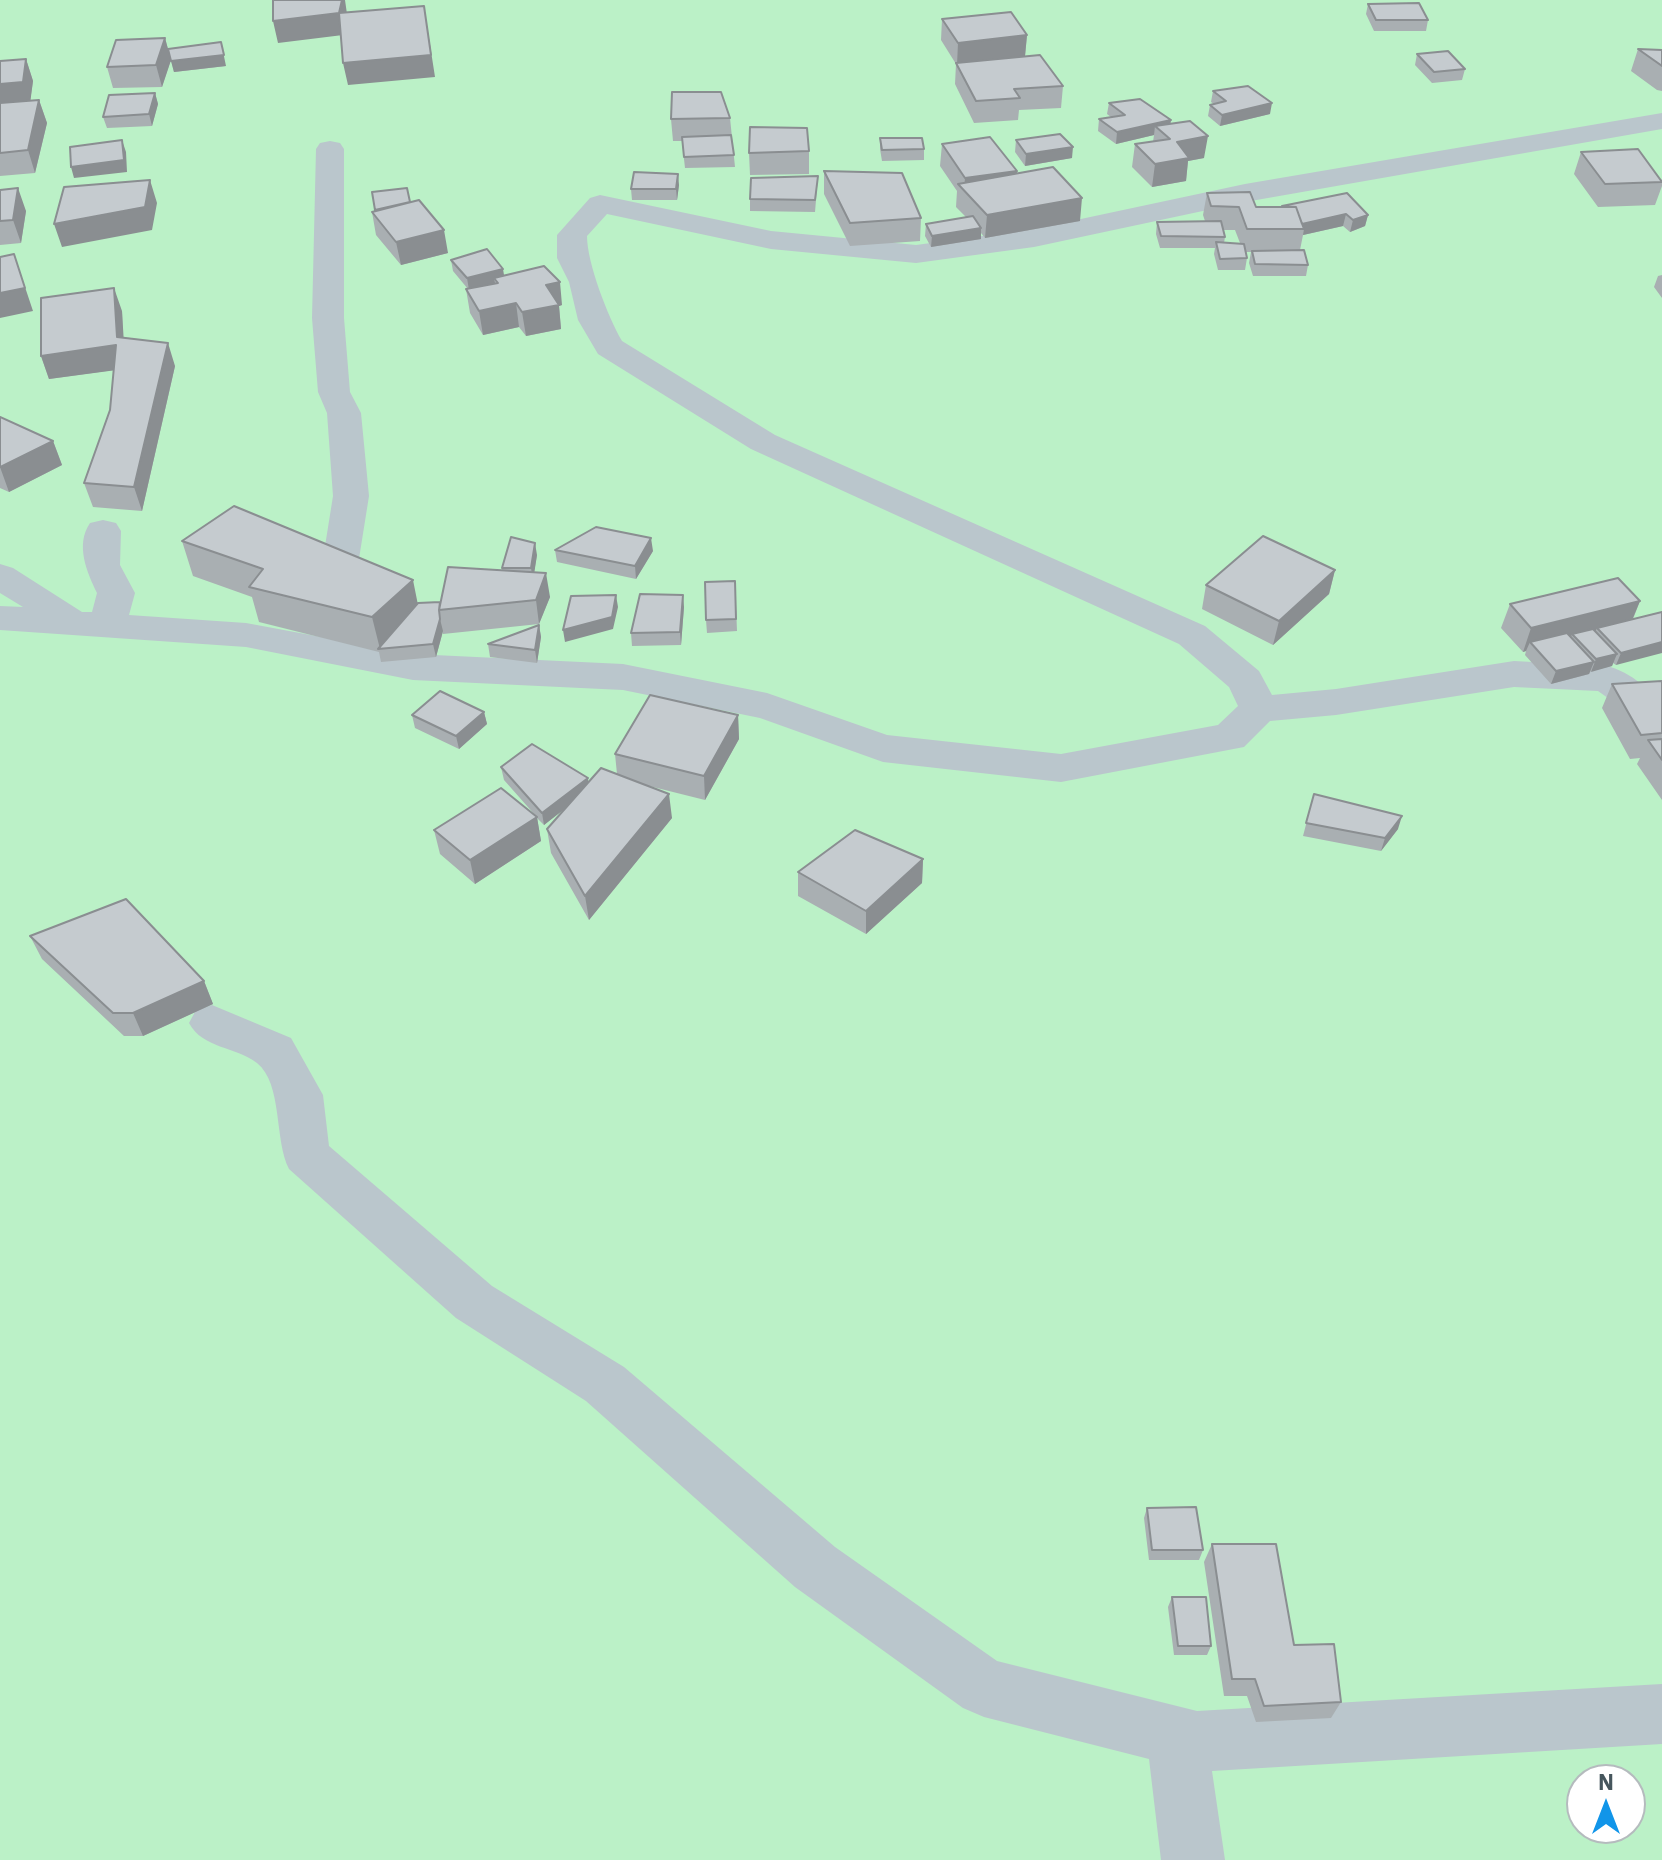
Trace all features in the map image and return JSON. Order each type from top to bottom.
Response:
[{"type":"street","points":[[1259,709],[1245,680],[1192,635],[763,442],[609,347],[594,320],[584,282],[572,258],[572,235],[600,204],[771,240],[916,254],[1034,238],[1245,193],[1662,121]]},
{"type":"street","points":[[330,149],[328,318],[334,392],[344,413],[349,454],[351,496],[340,565],[350,655]]},
{"type":"street","points":[[91,624],[116,593],[102,565],[103,531]]},
{"type":"street","points":[[0,576],[91,624]]},
{"type":"street","points":[[0,618],[246,635],[413,667],[623,677],[767,706],[883,748],[1061,768],[1230,737],[1259,709],[1336,702],[1514,674],[1607,679],[1629,694],[1662,747]]},
{"type":"street","points":[[212,1023],[275,1051],[299,1095],[306,1155],[474,1302],[605,1384],[815,1567],[984,1687],[1197,1741],[1662,1714]]},
{"type":"street","points":[[1177,1737],[1193,1860]]},
{"type":"green space","points":[[0,0],[1662,0],[1662,1860],[0,1860]]},
{"type":"building","points":[[273,0],[342,0],[339,13],[273,21]]},
{"type":"building","points":[[1419,3],[1428,20],[1376,20],[1368,4]]},
{"type":"building","points":[[424,6],[431,55],[343,63],[339,13]]},
{"type":"building","points":[[1011,12],[1027,35],[958,43],[942,19]]},
{"type":"building","points":[[165,38],[156,65],[107,67],[116,40]]},
{"type":"building","points":[[221,42],[224,55],[171,61],[168,49]]},
{"type":"building","points":[[1638,49],[1662,50],[1662,66]]},
{"type":"building","points":[[1448,51],[1465,69],[1434,72],[1417,54]]},
{"type":"building","points":[[1040,55],[1063,86],[1014,89],[1020,98],[976,101],[956,63]]},
{"type":"building","points":[[26,59],[23,82],[0,84],[0,61]]},
{"type":"building","points":[[1248,86],[1272,103],[1222,115],[1210,105],[1226,101],[1213,91]]},
{"type":"building","points":[[672,92],[721,92],[730,118],[671,119]]},
{"type":"building","points":[[155,93],[149,114],[103,117],[109,95]]},
{"type":"building","points":[[1140,99],[1171,120],[1117,132],[1099,119],[1125,115],[1109,103]]},
{"type":"building","points":[[39,100],[28,150],[0,153],[0,103]]},
{"type":"building","points":[[1190,121],[1208,136],[1177,142],[1189,158],[1155,164],[1135,144],[1170,139],[1155,126]]},
{"type":"building","points":[[750,127],[807,128],[809,151],[749,153]]},
{"type":"building","points":[[1060,134],[1073,147],[1026,154],[1016,140]]},
{"type":"building","points":[[731,135],[734,155],[684,157],[682,137]]},
{"type":"building","points":[[990,137],[1017,171],[965,178],[942,144]]},
{"type":"building","points":[[880,138],[922,138],[924,149],[882,150]]},
{"type":"building","points":[[122,140],[124,160],[71,167],[70,147]]},
{"type":"building","points":[[1638,149],[1662,182],[1605,184],[1581,152]]},
{"type":"building","points":[[1053,167],[1082,198],[987,215],[958,184]]},
{"type":"building","points":[[824,171],[902,173],[921,218],[850,223]]},
{"type":"building","points":[[634,172],[678,174],[676,189],[631,189]]},
{"type":"building","points":[[818,176],[815,200],[750,199],[751,178]]},
{"type":"building","points":[[150,180],[145,207],[54,224],[64,187]]},
{"type":"building","points":[[18,188],[13,220],[0,221],[0,190]]},
{"type":"building","points":[[407,188],[410,202],[375,210],[372,192]]},
{"type":"building","points":[[1250,192],[1256,207],[1296,207],[1304,229],[1247,229],[1239,207],[1211,206],[1207,193]]},
{"type":"building","points":[[1347,193],[1368,215],[1353,220],[1346,214],[1302,224],[1296,207],[1282,206]]},
{"type":"building","points":[[419,200],[444,230],[396,242],[372,212]]},
{"type":"building","points":[[973,216],[981,228],[932,236],[926,224]]},
{"type":"building","points":[[1221,221],[1225,237],[1161,236],[1157,222]]},
{"type":"building","points":[[1216,242],[1244,244],[1247,258],[1220,259]]},
{"type":"building","points":[[487,249],[503,269],[467,278],[451,260]]},
{"type":"building","points":[[1304,250],[1308,265],[1255,264],[1252,251]]},
{"type":"building","points":[[14,254],[25,288],[0,293],[0,257]]},
{"type":"building","points":[[544,266],[560,282],[546,285],[559,305],[522,312],[516,303],[479,311],[466,289],[498,283],[494,278]]},
{"type":"building","points":[[114,288],[117,337],[168,343],[134,487],[84,483],[110,410],[116,345],[41,356],[41,298]]},
{"type":"building","points":[[0,417],[53,441],[0,467]]},
{"type":"building","points":[[234,506],[413,580],[372,617],[249,587],[263,569],[182,541]]},
{"type":"building","points":[[596,527],[651,538],[635,566],[555,550]]},
{"type":"building","points":[[1263,536],[1335,570],[1279,621],[1206,585]]},
{"type":"building","points":[[511,537],[535,543],[531,568],[502,568]]},
{"type":"building","points":[[448,567],[546,573],[536,600],[439,610]]},
{"type":"building","points":[[1618,578],[1640,601],[1531,628],[1510,604]]},
{"type":"building","points":[[735,581],[736,619],[706,620],[705,582]]},
{"type":"building","points":[[640,594],[683,595],[680,632],[631,633]]},
{"type":"building","points":[[616,595],[612,617],[563,630],[571,596]]},
{"type":"building","points":[[440,602],[440,619],[433,644],[378,649],[418,603]]},
{"type":"building","points":[[1662,612],[1662,642],[1621,653],[1597,628]]},
{"type":"building","points":[[539,625],[535,650],[488,644]]},
{"type":"building","points":[[1593,629],[1617,654],[1596,659],[1572,634]]},
{"type":"building","points":[[1567,633],[1594,662],[1556,671],[1530,642]]},
{"type":"building","points":[[1662,681],[1662,733],[1641,735],[1612,684]]},
{"type":"building","points":[[440,691],[484,712],[456,736],[412,715]]},
{"type":"building","points":[[650,695],[738,715],[704,776],[615,754]]},
{"type":"building","points":[[1662,739],[1662,760],[1648,740]]},
{"type":"building","points":[[532,744],[588,778],[542,813],[501,767]]},
{"type":"building","points":[[601,768],[669,794],[585,896],[547,829]]},
{"type":"building","points":[[501,788],[537,817],[470,860],[434,830]]},
{"type":"building","points":[[1314,794],[1402,816],[1385,838],[1306,823]]},
{"type":"building","points":[[855,830],[923,859],[866,911],[798,872]]},
{"type":"building","points":[[126,899],[204,981],[133,1013],[113,1013],[30,936]]},
{"type":"building","points":[[1196,1507],[1203,1550],[1152,1550],[1147,1508]]},
{"type":"building","points":[[1212,1544],[1276,1544],[1294,1645],[1334,1644],[1341,1702],[1264,1706],[1255,1679],[1232,1679]]},
{"type":"building","points":[[1172,1597],[1206,1597],[1211,1646],[1178,1646]]}]
